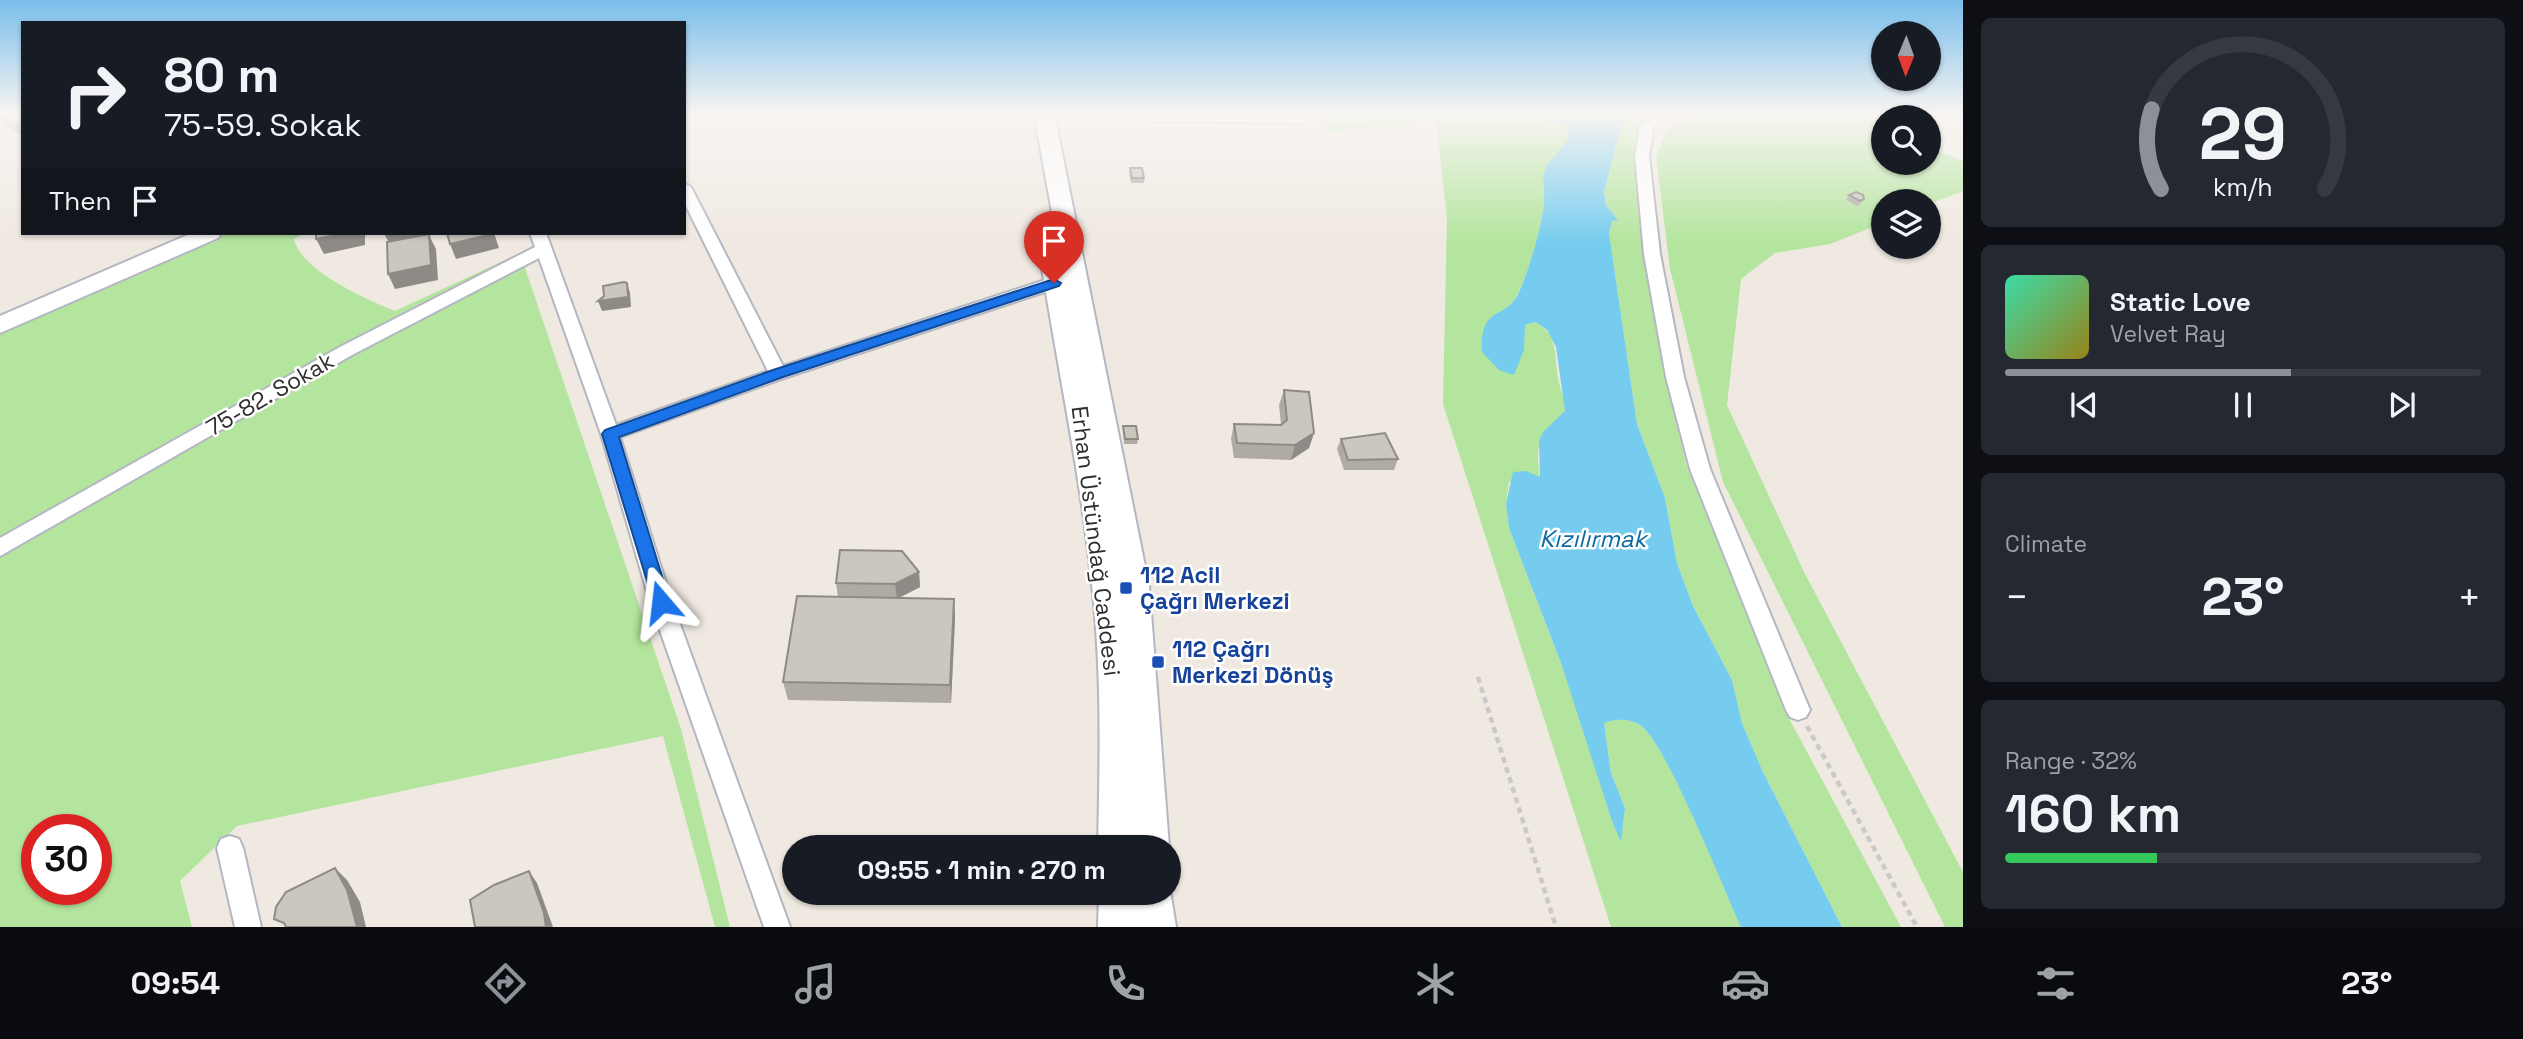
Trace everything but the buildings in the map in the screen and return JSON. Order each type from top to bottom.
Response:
[{"type":"street","name":"Erhan Üstündağ Caddesi","points":[[1034,156],[1054,283],[1075,383],[1112,627],[1117,708],[1117,835]]},
{"type":"street","name":"Erhan Üstündağ Caddesi","points":[[1052,156],[1095,369],[1134,586],[1141,661],[1149,835]]},
{"type":"street","points":[[1642,156],[1652,254],[1675,377],[1700,469],[1798,710]]},
{"type":"street","points":[[686,191],[778,374]]},
{"type":"street","points":[[0,324],[205,235]]},
{"type":"street","points":[[541,241],[610,434],[661,602],[776,927]]},
{"type":"street","name":"75-82. Sokak","points":[[0,548],[541,241]]},
{"type":"street","points":[[610,434],[778,374],[1054,283]]},
{"type":"street","points":[[230,848],[248,927]]},
{"type":"street","points":[[1118,905],[1118,927]]},
{"type":"street","points":[[1154,905],[1156,927]]},
{"type":"path","points":[[1478,677],[1556,927]]},
{"type":"path","points":[[1798,710],[1917,927]]},
{"type":"green space","points":[[1440,156],[1556,156],[1544,177],[1543,215],[1525,276],[1512,303],[1488,323],[1482,343],[1524,350],[1522,333],[1525,325],[1536,322],[1544,328],[1553,342],[1564,404],[1565,411],[1541,440],[1538,455],[1540,478],[1509,482],[1506,504],[1509,528],[1561,663],[1621,840],[1625,808],[1611,773],[1604,723],[1622,720],[1640,725],[1665,758],[1741,927],[1611,927],[1443,404],[1447,217]]},
{"type":"green space","points":[[1613,156],[1633,156],[1642,252],[1664,375],[1687,467],[1784,709],[1901,927],[1842,927],[1763,772],[1742,723],[1732,680],[1693,606],[1677,563],[1665,498],[1637,424],[1609,233],[1612,221],[1617,219],[1606,205],[1604,192]]},
{"type":"green space","points":[[1656,156],[1871,156],[1871,175],[1941,175],[1941,156],[1951,156],[1963,161],[1963,191],[1941,199],[1941,189],[1871,189],[1871,228],[1830,244],[1775,253],[1741,279],[1727,405],[1804,572],[1963,872],[1963,927],[1945,927],[1723,482],[1670,269]]},
{"type":"green space","points":[[221,235],[301,235],[294,239],[299,251],[321,273],[395,311],[520,253],[681,729],[730,927],[715,927],[663,736],[237,826],[180,881],[192,927],[0,927],[0,334]]},
{"type":"water","name":"Kızılırmak","points":[[1555,156],[1613,156],[1604,192],[1606,205],[1618,220],[1612,221],[1609,233],[1637,424],[1665,498],[1677,563],[1693,606],[1732,680],[1742,723],[1763,772],[1842,927],[1741,927],[1694,818],[1664,758],[1640,725],[1626,720],[1604,723],[1611,773],[1625,808],[1621,842],[1612,821],[1561,663],[1509,528],[1506,504],[1513,472],[1526,471],[1540,477],[1539,441],[1543,432],[1565,411],[1556,347],[1547,330],[1536,322],[1525,325],[1524,350],[1514,375],[1499,370],[1482,352],[1485,327],[1494,315],[1506,308],[1517,296],[1534,250],[1544,203],[1543,178],[1548,164]]},
{"type":"place","name":"112 Acil Çağrı Merkezi","points":[[1126,588]]},
{"type":"place","name":"112 Çağrı Merkezi Dönüş","points":[[1158,662]]},
{"type":"route","points":[[661,602],[610,434],[778,374],[1054,283]]}]
